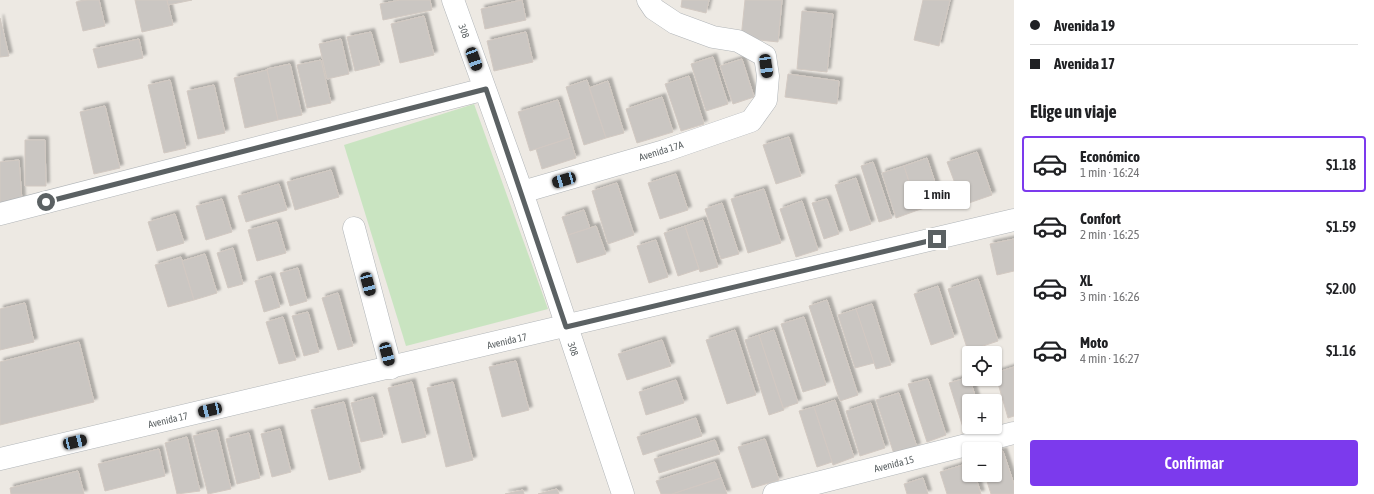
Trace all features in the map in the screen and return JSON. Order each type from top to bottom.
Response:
[{"type":"street","name":"308","points":[[453,0],[522,192],[623,494]]},
{"type":"street","name":"Avenida 17A","points":[[522,192],[664,151],[751,121],[766,100],[768,76],[765,56],[738,41],[713,37],[675,23],[654,9],[648,0]]},
{"type":"street","points":[[0,214],[486,89]]},
{"type":"street","name":"Avenida 17","points":[[0,459],[566,327],[1014,220]]},
{"type":"street","points":[[354,228],[391,368]]},
{"type":"street","name":"Avenida 15","points":[[774,494],[1014,433]]},
{"type":"green space","points":[[474,104],[548,309],[406,346],[344,145]]},
{"type":"building","points":[[99,0],[105,26],[83,31],[76,2]]},
{"type":"building","points":[[135,0],[167,0],[173,25],[142,32]]},
{"type":"building","points":[[167,0],[192,0],[168,5]]},
{"type":"building","points":[[400,0],[430,0],[432,10],[383,20],[380,4]]},
{"type":"building","points":[[522,0],[526,20],[485,29],[481,9]]},
{"type":"building","points":[[682,0],[709,0],[706,13],[681,7]]},
{"type":"building","points":[[745,0],[782,0],[778,42],[741,38]]},
{"type":"building","points":[[923,0],[950,0],[939,46],[914,40]]},
{"type":"building","points":[[802,11],[833,14],[827,72],[797,69]]},
{"type":"building","points":[[424,16],[434,55],[400,63],[391,24]]},
{"type":"building","points":[[0,18],[9,56],[0,57]]},
{"type":"building","points":[[371,32],[380,65],[355,71],[347,37]]},
{"type":"building","points":[[526,32],[533,62],[494,71],[487,41]]},
{"type":"building","points":[[139,39],[143,58],[98,68],[93,49]]},
{"type":"building","points":[[341,39],[349,74],[327,79],[319,44]]},
{"type":"building","points":[[713,57],[728,104],[706,111],[691,64]]},
{"type":"building","points":[[742,59],[754,97],[733,104],[720,66]]},
{"type":"building","points":[[321,60],[331,103],[307,108],[297,65]]},
{"type":"building","points":[[290,64],[302,115],[278,120],[267,69]]},
{"type":"building","points":[[267,70],[278,120],[245,128],[234,78]]},
{"type":"building","points":[[788,74],[839,81],[837,104],[785,97]]},
{"type":"building","points":[[689,76],[704,124],[681,131],[665,84]]},
{"type":"building","points":[[170,80],[186,148],[164,153],[148,85]]},
{"type":"building","points":[[587,80],[606,138],[584,145],[566,87]]},
{"type":"building","points":[[608,81],[624,133],[606,138],[589,88]]},
{"type":"building","points":[[214,85],[225,133],[198,139],[187,91]]},
{"type":"building","points":[[662,97],[673,132],[637,143],[626,109]]},
{"type":"building","points":[[558,100],[570,138],[530,151],[518,112]]},
{"type":"building","points":[[105,106],[120,168],[94,174],[80,112]]},
{"type":"building","points":[[789,137],[801,176],[776,184],[763,145]]},
{"type":"building","points":[[570,138],[576,158],[542,169],[536,149]]},
{"type":"building","points":[[25,140],[45,140],[46,186],[25,186]]},
{"type":"building","points":[[977,152],[992,195],[963,205],[947,162]]},
{"type":"building","points":[[927,158],[942,203],[918,210],[904,166]]},
{"type":"building","points":[[19,160],[22,201],[0,203],[0,162]]},
{"type":"building","points":[[873,162],[892,218],[879,222],[861,166]]},
{"type":"building","points":[[904,166],[918,210],[896,218],[882,173]]},
{"type":"building","points":[[331,170],[339,197],[295,210],[287,182]]},
{"type":"building","points":[[676,174],[688,210],[660,219],[648,183]]},
{"type":"building","points":[[856,178],[871,224],[850,231],[835,185]]},
{"type":"building","points":[[617,183],[634,235],[608,244],[592,191]]},
{"type":"building","points":[[279,184],[287,210],[246,222],[238,196]]},
{"type":"building","points":[[764,189],[781,243],[748,253],[731,199]]},
{"type":"building","points":[[222,199],[232,232],[206,240],[196,206]]},
{"type":"building","points":[[827,199],[839,234],[824,239],[812,203]]},
{"type":"building","points":[[802,201],[818,250],[796,257],[780,209]]},
{"type":"building","points":[[722,203],[739,254],[721,259],[705,209]]},
{"type":"building","points":[[584,210],[590,228],[568,235],[562,217]]},
{"type":"building","points":[[175,214],[184,243],[157,251],[148,222]]},
{"type":"building","points":[[703,220],[718,267],[700,272],[685,226]]},
{"type":"building","points":[[277,222],[286,253],[257,261],[248,230]]},
{"type":"building","points":[[596,226],[606,254],[577,263],[568,235]]},
{"type":"building","points":[[685,226],[699,269],[678,276],[664,233]]},
{"type":"building","points":[[1014,239],[1014,271],[997,275],[990,244]]},
{"type":"building","points":[[656,240],[668,277],[649,283],[637,246]]},
{"type":"building","points":[[233,248],[243,284],[228,288],[217,253]]},
{"type":"building","points":[[205,254],[217,293],[194,300],[182,261]]},
{"type":"building","points":[[181,257],[194,300],[168,307],[155,265]]},
{"type":"building","points":[[298,268],[307,301],[290,306],[280,273]]},
{"type":"building","points":[[271,276],[280,307],[264,312],[255,281]]},
{"type":"building","points":[[978,279],[998,341],[983,346],[966,346],[948,289]]},
{"type":"building","points":[[938,286],[954,337],[931,345],[914,294]]},
{"type":"building","points":[[338,293],[353,346],[338,350],[322,298]]},
{"type":"building","points":[[827,300],[858,395],[840,401],[809,306]]},
{"type":"building","points":[[25,303],[34,342],[0,350],[0,309]]},
{"type":"building","points":[[872,304],[891,365],[876,369],[856,309]]},
{"type":"building","points":[[856,309],[874,363],[855,368],[838,315]]},
{"type":"building","points":[[308,312],[319,352],[304,356],[292,316]]},
{"type":"building","points":[[283,317],[296,360],[279,364],[266,322]]},
{"type":"building","points":[[804,317],[826,385],[803,392],[781,324]]},
{"type":"building","points":[[735,330],[756,395],[727,404],[706,340]]},
{"type":"building","points":[[774,330],[798,403],[783,408],[759,335]]},
{"type":"building","points":[[759,335],[784,410],[769,415],[745,340]]},
{"type":"building","points":[[662,340],[671,366],[627,380],[618,354]]},
{"type":"building","points":[[79,342],[94,402],[0,425],[0,362]]},
{"type":"building","points":[[516,361],[529,410],[502,417],[489,367]]},
{"type":"building","points":[[1014,367],[1014,416],[1008,418],[999,386],[1002,386],[1002,371]]},
{"type":"building","points":[[928,379],[946,435],[927,442],[908,384]]},
{"type":"building","points":[[962,379],[962,386],[972,386],[975,394],[962,394],[962,424],[949,383]]},
{"type":"building","points":[[676,380],[684,403],[646,415],[639,392]]},
{"type":"building","points":[[412,382],[426,437],[402,443],[388,388]]},
{"type":"building","points":[[453,382],[473,460],[446,467],[427,388]]},
{"type":"building","points":[[899,393],[917,447],[894,454],[876,400]]},
{"type":"building","points":[[373,397],[383,437],[361,442],[351,403]]},
{"type":"building","points":[[835,400],[854,457],[833,465],[814,407]]},
{"type":"building","points":[[344,402],[361,472],[329,480],[311,410]]},
{"type":"building","points":[[871,403],[885,448],[860,456],[846,411]]},
{"type":"building","points":[[814,407],[832,462],[817,467],[799,411]]},
{"type":"building","points":[[696,418],[702,436],[643,455],[637,437]]},
{"type":"building","points":[[280,429],[291,472],[272,477],[261,434]]},
{"type":"building","points":[[217,430],[231,489],[208,494],[193,436]]},
{"type":"building","points":[[249,433],[260,478],[237,484],[226,439]]},
{"type":"building","points":[[187,437],[200,491],[177,494],[165,443]]},
{"type":"building","points":[[765,439],[779,480],[752,488],[738,447]]},
{"type":"building","points":[[715,440],[720,454],[659,473],[654,459]]},
{"type":"building","points":[[159,449],[165,476],[105,491],[98,464]]},
{"type":"building","points":[[1002,451],[1014,484],[1014,494],[991,494],[987,482],[1002,482]]},
{"type":"building","points":[[715,462],[721,478],[672,494],[661,494],[656,481]]},
{"type":"building","points":[[962,465],[962,482],[977,482],[981,494],[947,494],[940,472]]},
{"type":"building","points":[[78,471],[84,494],[11,494],[10,488]]},
{"type":"building","points":[[721,478],[727,494],[672,494]]},
{"type":"building","points":[[923,478],[928,494],[907,494],[904,484]]},
{"type":"building","points":[[557,489],[559,494],[538,494]]},
{"type":"building","points":[[523,490],[524,494],[505,494]]},
{"type":"route","points":[[46,202],[486,89],[522,192],[566,327],[937,239]]}]
